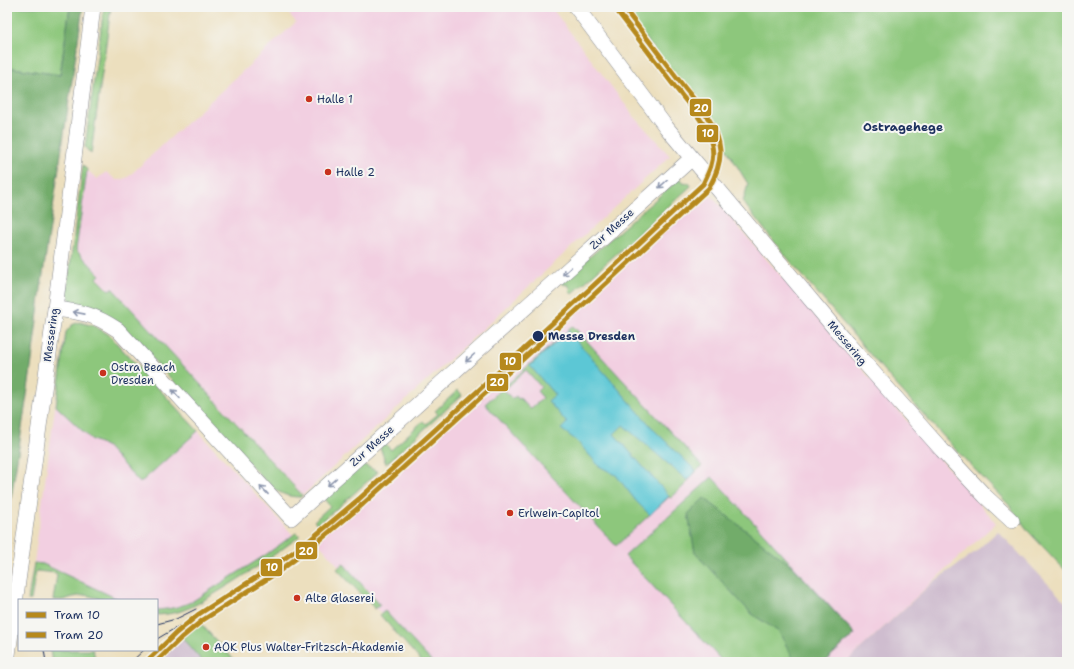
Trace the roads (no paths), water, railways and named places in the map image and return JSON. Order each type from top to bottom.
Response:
[{"type":"street","name":"Messering","points":[[7,662],[55,309],[93,7]]},
{"type":"street","name":"Messering","points":[[576,7],[666,127],[847,343],[895,398],[980,490],[1012,520]]},
{"type":"street","name":"Zur Messe","points":[[55,309],[80,312],[103,320],[118,330],[291,518],[692,158]]},
{"type":"water","points":[[568,331],[655,431],[696,471],[687,480],[623,425],[614,434],[669,496],[650,515],[636,501],[616,475],[599,466],[577,441],[561,429],[567,423],[548,401],[555,395],[530,366]]},
{"type":"tram line","name":"10","points":[[158,650],[199,614],[274,566],[310,540],[359,499],[703,184],[713,156],[712,146],[707,131],[694,111],[614,7]]},
{"type":"tram line","name":"20","points":[[156,662],[181,638],[203,620],[278,572],[314,545],[363,504],[585,303],[709,188],[720,160],[720,150],[716,132],[707,116],[623,7]]},
{"type":"tram line","points":[[158,624],[176,619],[196,609]]},
{"type":"tram line","points":[[158,638],[199,614]]},
{"type":"tram line","points":[[44,651],[46,662]]},
{"type":"tram line","points":[[131,662],[143,651]]},
{"type":"tram line","name":"10","points":[[146,662],[157,651]]},
{"type":"place","name":"Halle 1","points":[[309,99]]},
{"type":"place","name":"Halle 2","points":[[328,172]]},
{"type":"place","name":"Messe Dresden","points":[[538,336]]},
{"type":"place","name":"Ostra Beach Dresden","points":[[103,373]]},
{"type":"place","name":"Erlwein-Capitol","points":[[510,513]]},
{"type":"place","name":"Alte Glaserei","points":[[297,598]]},
{"type":"place","name":"AOK Plus Walter-Fritzsch-Akademie","points":[[206,647]]},
{"type":"district","name":"Ostragehege","points":[[903,127]]}]
